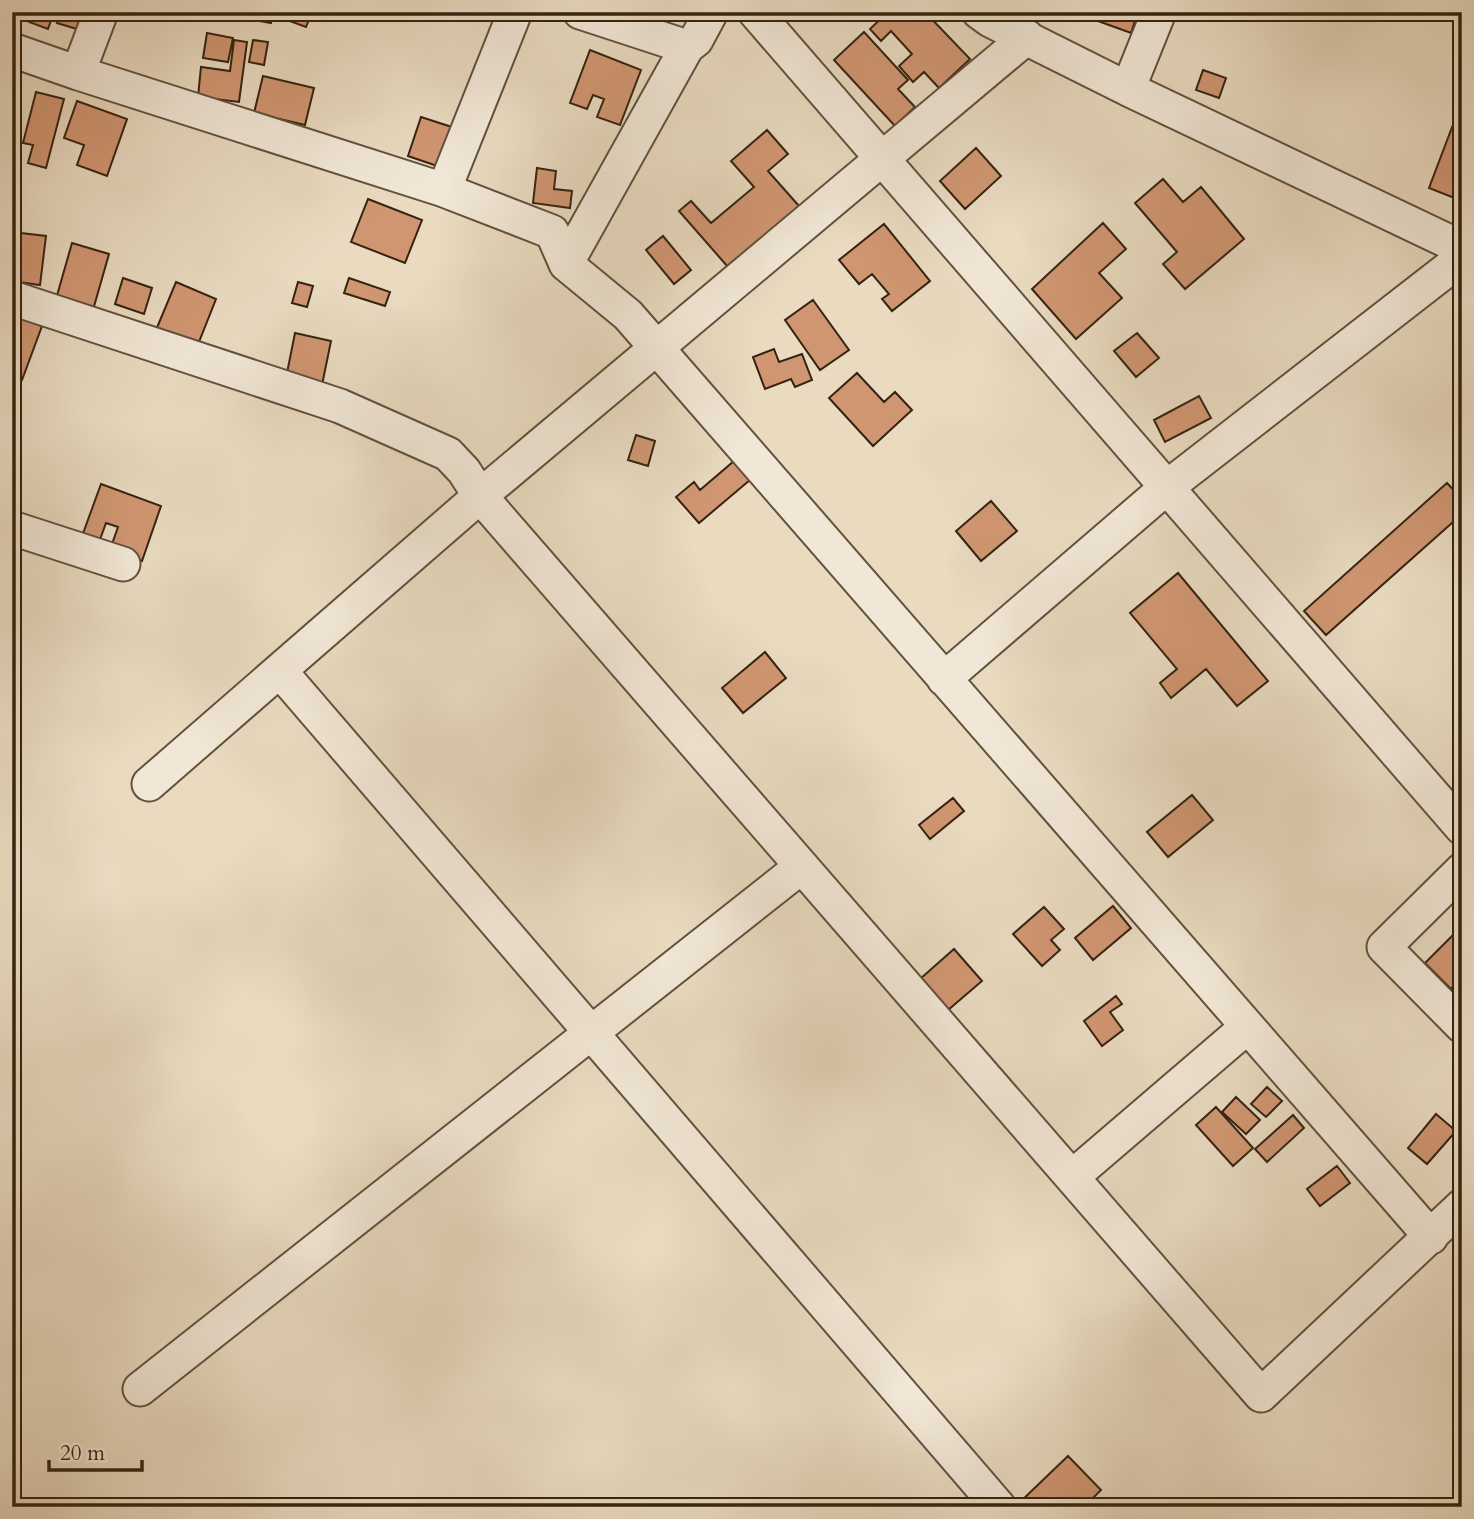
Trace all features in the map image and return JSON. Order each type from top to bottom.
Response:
[{"type":"street","points":[[78,73],[101,12]]},
{"type":"street","points":[[444,190],[515,12]]},
{"type":"street","points":[[580,12],[687,47]]},
{"type":"street","points":[[566,264],[687,47],[696,40],[711,12]]},
{"type":"street","points":[[755,12],[1462,828]]},
{"type":"street","points":[[1128,89],[1158,12]]},
{"type":"street","points":[[987,15],[1128,89],[1462,248]]},
{"type":"street","points":[[149,784],[480,496],[1027,37]]},
{"type":"street","points":[[12,50],[444,190],[552,232],[566,264],[628,315],[1431,1237]]},
{"type":"street","points":[[944,679],[1166,488],[1462,258]]},
{"type":"street","points":[[12,298],[340,406],[448,454],[464,471],[480,496],[1261,1395],[1462,1206]]},
{"type":"street","points":[[12,528],[123,564]]},
{"type":"street","points":[[280,671],[999,1507]]},
{"type":"street","points":[[140,1389],[801,867]]},
{"type":"street","points":[[1462,870],[1384,947],[1462,1026]]},
{"type":"street","points":[[1072,1178],[1247,1027]]},
{"type":"building","points":[[32,12],[54,12],[48,29],[29,22]]},
{"type":"building","points":[[61,12],[96,12],[90,33],[57,23]]},
{"type":"building","points":[[256,12],[273,12],[271,23],[254,20]]},
{"type":"building","points":[[274,12],[312,12],[306,27],[273,15]]},
{"type":"building","points":[[888,12],[925,12],[970,59],[939,88],[924,72],[913,82],[899,66],[912,54],[891,31],[881,41],[870,29]]},
{"type":"building","points":[[1073,12],[1138,12],[1131,33]]},
{"type":"building","points":[[864,32],[908,80],[898,89],[915,107],[895,126],[834,60]]},
{"type":"building","points":[[207,33],[233,38],[228,62],[203,58]]},
{"type":"building","points":[[234,40],[247,42],[239,102],[198,97],[201,67],[230,71]]},
{"type":"building","points":[[253,40],[268,42],[264,65],[249,62]]},
{"type":"building","points":[[590,50],[641,70],[620,125],[597,117],[604,99],[593,95],[587,109],[570,103]]},
{"type":"building","points":[[1203,70],[1226,78],[1219,98],[1196,90]]},
{"type":"building","points":[[263,76],[314,88],[305,125],[254,113]]},
{"type":"building","points":[[36,92],[64,99],[46,168],[28,163],[33,145],[23,143]]},
{"type":"building","points":[[77,101],[127,119],[107,176],[77,165],[84,145],[64,138]]},
{"type":"building","points":[[1462,101],[1462,201],[1429,188]]},
{"type":"building","points":[[421,117],[458,129],[446,169],[408,156]]},
{"type":"building","points":[[767,130],[788,154],[768,171],[799,206],[728,267],[679,211],[691,201],[711,223],[754,187],[731,161]]},
{"type":"building","points":[[976,148],[1001,176],[965,209],[940,181]]},
{"type":"building","points":[[537,168],[556,171],[554,189],[572,191],[570,208],[533,203]]},
{"type":"building","points":[[1163,179],[1183,202],[1201,187],[1244,239],[1185,289],[1163,264],[1177,252],[1135,203]]},
{"type":"building","points":[[368,199],[422,220],[405,263],[351,242]]},
{"type":"building","points":[[1103,223],[1126,249],[1099,273],[1122,298],[1076,339],[1032,289]]},
{"type":"building","points":[[884,224],[930,281],[892,311],[882,299],[889,294],[872,274],[859,284],[839,260]]},
{"type":"building","points":[[12,232],[46,236],[40,285],[18,282],[20,266],[12,265]]},
{"type":"building","points":[[663,236],[691,270],[674,284],[646,250]]},
{"type":"building","points":[[72,243],[109,254],[93,310],[56,299]]},
{"type":"building","points":[[123,278],[152,288],[144,314],[115,304]]},
{"type":"building","points":[[349,278],[390,292],[385,306],[344,293]]},
{"type":"building","points":[[176,282],[216,299],[197,347],[156,330]]},
{"type":"building","points":[[298,282],[313,286],[307,307],[292,303]]},
{"type":"building","points":[[813,300],[849,350],[820,370],[785,320]]},
{"type":"building","points":[[22,318],[42,326],[22,380],[12,376],[12,344]]},
{"type":"building","points":[[295,333],[331,341],[322,385],[286,378]]},
{"type":"building","points":[[1137,333],[1159,358],[1136,377],[1114,351]]},
{"type":"building","points":[[774,349],[779,362],[802,354],[812,380],[795,387],[791,379],[765,389],[753,357]]},
{"type":"building","points":[[857,373],[884,402],[895,392],[912,410],[873,446],[829,398]]},
{"type":"building","points":[[1199,396],[1211,418],[1165,442],[1154,420]]},
{"type":"building","points":[[636,435],[655,441],[648,466],[628,460]]},
{"type":"building","points":[[734,461],[750,480],[699,523],[676,497],[694,482],[700,490]]},
{"type":"building","points":[[1447,483],[1462,499],[1462,514],[1326,635],[1304,611]]},
{"type":"building","points":[[101,484],[161,506],[142,561],[110,550],[118,527],[106,523],[98,545],[81,539]]},
{"type":"building","points":[[991,501],[1017,531],[981,561],[956,531]]},
{"type":"building","points":[[1178,573],[1268,681],[1237,706],[1206,669],[1171,698],[1160,683],[1177,669],[1130,613]]},
{"type":"building","points":[[765,652],[786,678],[743,713],[722,688]]},
{"type":"building","points":[[1192,795],[1213,820],[1168,857],[1147,832]]},
{"type":"building","points":[[953,798],[964,811],[930,839],[919,825]]},
{"type":"building","points":[[1113,906],[1131,928],[1093,960],[1075,938]]},
{"type":"building","points":[[1044,907],[1064,929],[1051,940],[1060,950],[1042,966],[1013,934]]},
{"type":"building","points":[[1462,926],[1462,978],[1451,989],[1425,963]]},
{"type":"building","points":[[954,949],[982,981],[948,1010],[920,979]]},
{"type":"building","points":[[1116,996],[1122,1004],[1110,1012],[1123,1030],[1102,1046],[1084,1021]]},
{"type":"building","points":[[1267,1087],[1282,1101],[1266,1117],[1251,1104]]},
{"type":"building","points":[[1236,1097],[1260,1120],[1246,1134],[1222,1112]]},
{"type":"building","points":[[1216,1107],[1253,1148],[1233,1166],[1196,1125]]},
{"type":"building","points":[[1436,1114],[1456,1131],[1427,1164],[1408,1148]]},
{"type":"building","points":[[1293,1115],[1304,1128],[1267,1162],[1255,1149]]},
{"type":"building","points":[[1337,1166],[1350,1183],[1320,1206],[1307,1189]]},
{"type":"building","points":[[1068,1456],[1101,1490],[1084,1507],[1023,1507],[1019,1503]]}]
